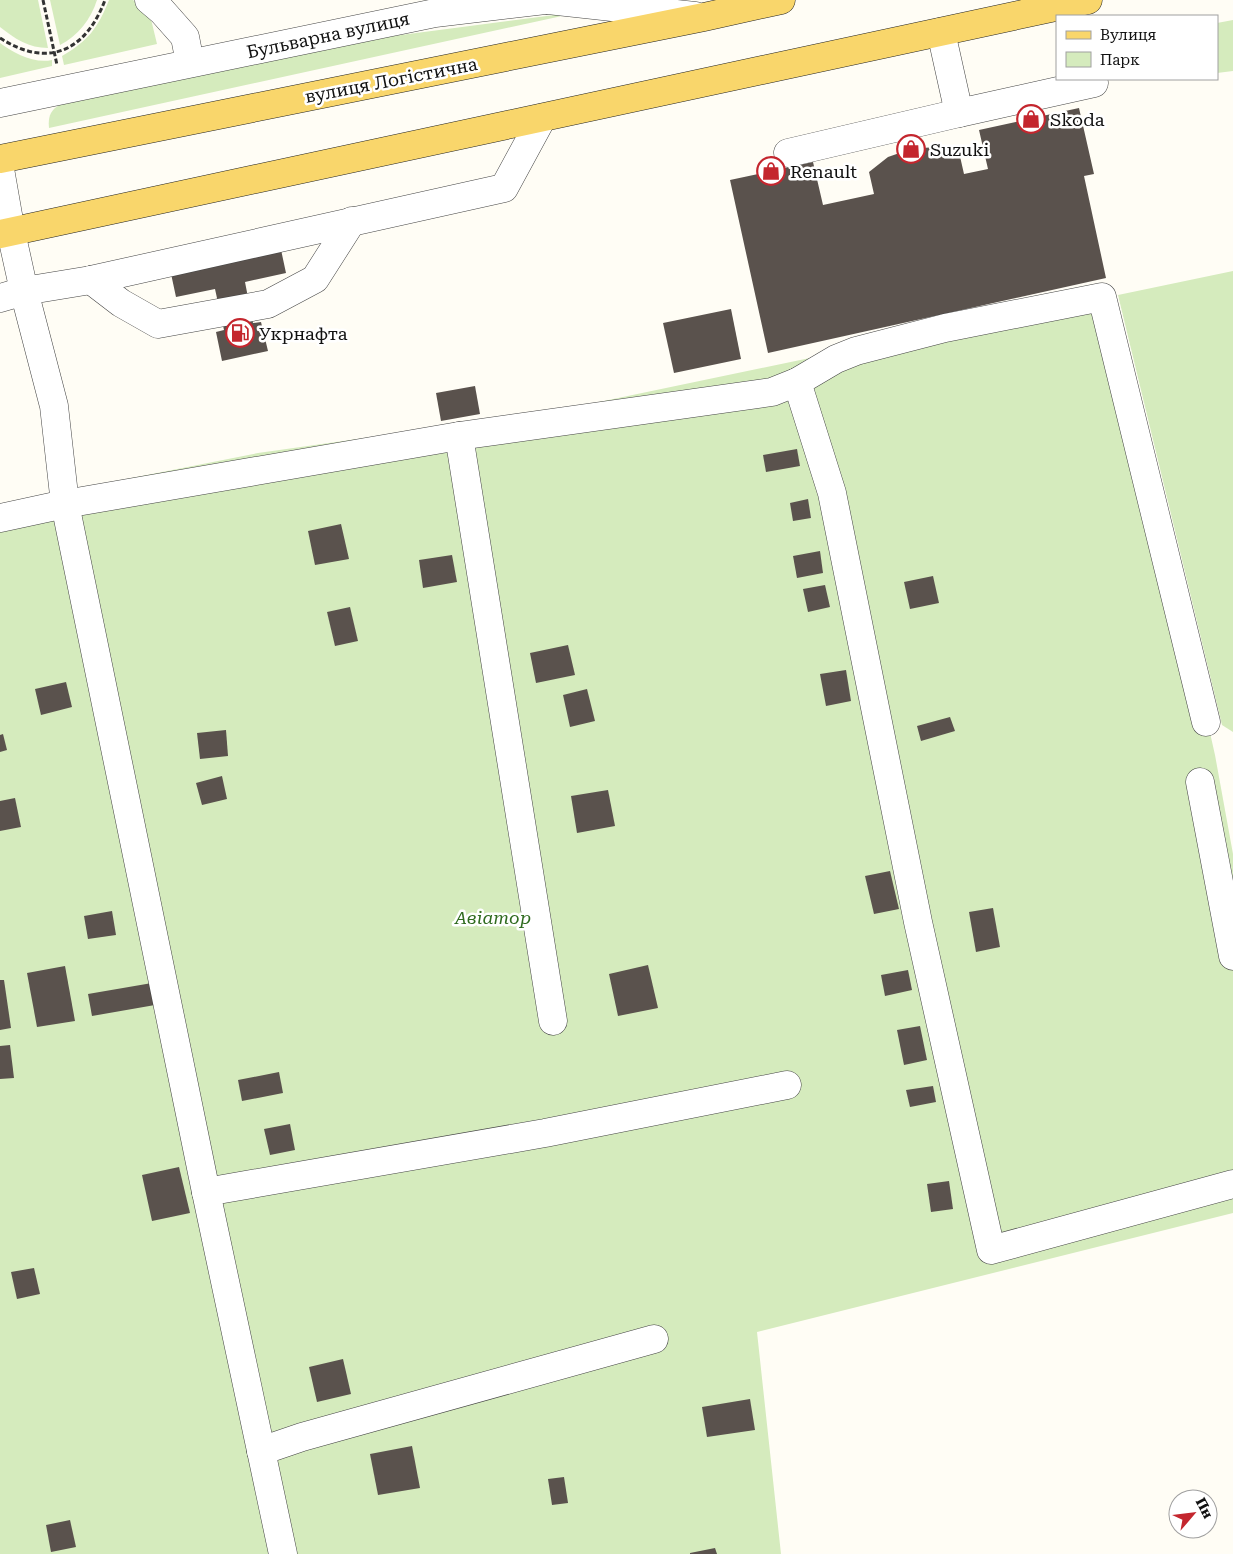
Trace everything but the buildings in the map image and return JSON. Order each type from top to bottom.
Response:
[{"type":"main road","name":"вулиця Логістична","points":[[0,158],[704,18],[782,0]]},
{"type":"main road","points":[[5,233],[1088,0]]},
{"type":"street","points":[[149,0],[162,11],[185,37],[190,63]]},
{"type":"street","name":"Бульварна вулиця","points":[[0,103],[435,13],[546,0],[704,18]]},
{"type":"street","points":[[941,32],[959,113]]},
{"type":"street","points":[[788,153],[1094,83]]},
{"type":"street","points":[[12,294],[91,280],[504,188],[542,118]]},
{"type":"street","points":[[0,169],[12,294],[54,406],[65,504],[206,1192],[283,1554]]},
{"type":"street","points":[[91,280],[121,302],[158,324],[268,304],[314,279],[352,222]]},
{"type":"street","points":[[0,518],[65,504],[460,436],[772,392],[797,382],[836,359],[856,351],[945,328],[1102,297],[1206,722]]},
{"type":"street","points":[[797,382],[832,493],[918,922],[991,1250],[1233,1184]]},
{"type":"street","points":[[460,436],[553,1021]]},
{"type":"street","points":[[1200,782],[1233,956]]},
{"type":"street","points":[[206,1192],[545,1133],[787,1085]]},
{"type":"street","points":[[261,1451],[302,1437],[654,1339]]},
{"type":"path","points":[[43,0],[62,90]]},
{"type":"path","points":[[0,38],[24,50],[54,54],[81,38],[92,27],[106,0]]},
{"type":"green space","points":[[0,0],[38,0],[48,48],[41,48],[22,42],[0,27]]},
{"type":"green space","points":[[50,0],[97,0],[83,26],[73,37],[60,45]]},
{"type":"green space","points":[[109,0],[133,0],[150,15],[157,44],[64,65],[62,56],[79,45],[91,33],[101,18]]},
{"type":"green space","points":[[562,14],[562,16],[49,128],[50,115],[59,105],[355,41]]},
{"type":"green space","points":[[1233,20],[1233,71],[1218,73],[1218,23]]},
{"type":"green space","points":[[0,43],[18,54],[31,59],[52,60],[52,66],[0,78]]},
{"type":"green space","points":[[1233,271],[1233,732],[1222,725],[1118,295]]},
{"type":"green space","name":"Авіатор","points":[[1112,295],[1215,755],[1233,854],[1233,1213],[757,1332],[781,1554],[0,1554],[0,504],[258,453],[556,411]]},
{"type":"place","name":"Skoda","points":[[1031,119]]},
{"type":"place","name":"Suzuki","points":[[911,149]]},
{"type":"place","name":"Renault","points":[[771,171]]},
{"type":"place","name":"Укрнафта","points":[[240,333]]}]
